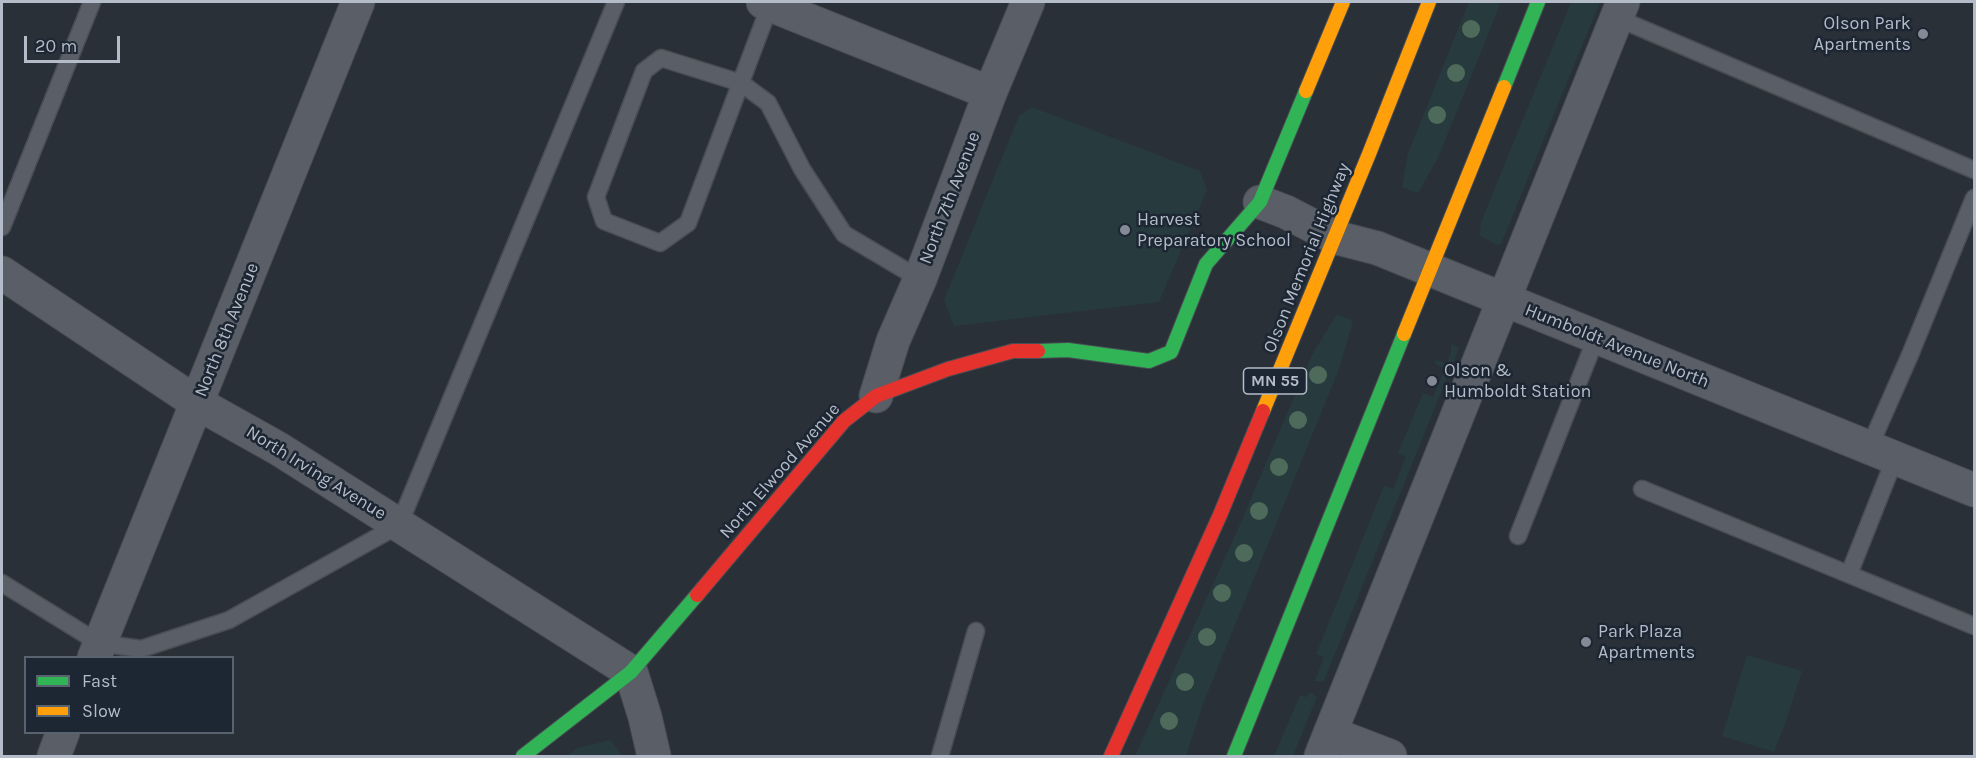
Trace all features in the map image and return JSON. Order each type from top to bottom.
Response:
[{"type":"main road","name":"North Elwood Avenue","points":[[523,756],[631,672],[844,421],[876,396],[948,369],[1013,351],[1068,350],[1149,361],[1171,352],[1206,264],[1260,202],[1343,2]]},
{"type":"main road","name":"Olson Memorial Highway","points":[[1111,756],[1220,515],[1429,2]]},
{"type":"main road","points":[[1234,756],[1538,2]]},
{"type":"street","name":"North 8th Avenue","points":[[96,650],[358,2]]},
{"type":"street","name":"North 7th Avenue","points":[[876,396],[893,341],[920,279],[990,93],[1028,2]]},
{"type":"street","points":[[767,3],[990,93]]},
{"type":"street","points":[[1390,756],[1325,744],[1620,10]]},
{"type":"street","name":"Humboldt Avenue North","points":[[1260,202],[1286,212],[1334,237],[1377,248],[1974,490]]},
{"type":"street","name":"North Irving Avenue","points":[[2,273],[197,403],[279,449],[631,672]]},
{"type":"street","points":[[631,672],[654,756]]},
{"type":"street","points":[[54,756],[62,734]]},
{"type":"lane","points":[[2,227],[92,2]]},
{"type":"lane","points":[[2,583],[96,650],[141,648],[229,620],[399,525],[616,2]]},
{"type":"lane","points":[[767,3],[741,83],[688,223],[660,243],[604,221],[596,197],[644,71],[661,58],[741,83],[768,104],[802,169],[844,234],[920,279]]},
{"type":"lane","points":[[1620,10],[1974,170]]},
{"type":"lane","points":[[1849,574],[1910,355],[1974,198]]},
{"type":"lane","points":[[1518,536],[1596,338]]},
{"type":"lane","points":[[1642,489],[1974,626]]},
{"type":"lane","points":[[940,756],[976,631]]},
{"type":"green space","points":[[1469,2],[1501,2],[1438,158],[1418,193],[1402,187],[1408,153]]},
{"type":"green space","points":[[1571,2],[1600,2],[1501,244],[1498,245],[1480,236],[1481,222]]},
{"type":"green space","points":[[1032,107],[1200,171],[1207,190],[1159,302],[954,326],[944,300],[1019,116]]},
{"type":"green space","points":[[1337,314],[1353,321],[1339,369],[1203,704],[1186,756],[1135,756],[1238,529],[1312,355]]},
{"type":"green space","points":[[1451,344],[1459,348],[1324,681],[1315,681],[1324,657],[1316,654],[1384,486],[1393,489],[1406,457],[1398,453],[1423,393],[1433,397],[1445,369],[1435,364],[1436,360],[1447,364]]},
{"type":"green space","points":[[1747,655],[1802,671],[1774,752],[1722,736]]},
{"type":"green space","points":[[1310,692],[1317,697],[1293,756],[1274,756],[1300,695],[1307,697]]},
{"type":"green space","points":[[611,740],[622,756],[567,756],[577,748]]},
{"type":"traffic: fast","points":[[1504,87],[1538,2]]},
{"type":"traffic: fast","points":[[1038,351],[1068,350],[1149,361],[1171,352],[1206,264],[1260,202],[1306,91]]},
{"type":"traffic: fast","points":[[1234,756],[1404,334]]},
{"type":"traffic: fast","points":[[523,756],[631,672],[697,595]]},
{"type":"traffic: slow","points":[[1306,91],[1343,2]]},
{"type":"traffic: slow","points":[[1263,411],[1429,2]]},
{"type":"traffic: slow","points":[[1404,334],[1504,87]]},
{"type":"traffic: jam","points":[[697,595],[844,421],[876,396],[948,369],[1013,351],[1038,351]]},
{"type":"traffic: jam","points":[[1111,756],[1220,515],[1263,411]]},
{"type":"place","name":"Olson Park Apartments","points":[[1923,34]]},
{"type":"place","name":"Harvest Preparatory School","points":[[1125,230]]},
{"type":"place","name":"Olson & Humboldt Station","points":[[1432,381]]},
{"type":"place","name":"Park Plaza Apartments","points":[[1586,642]]}]
